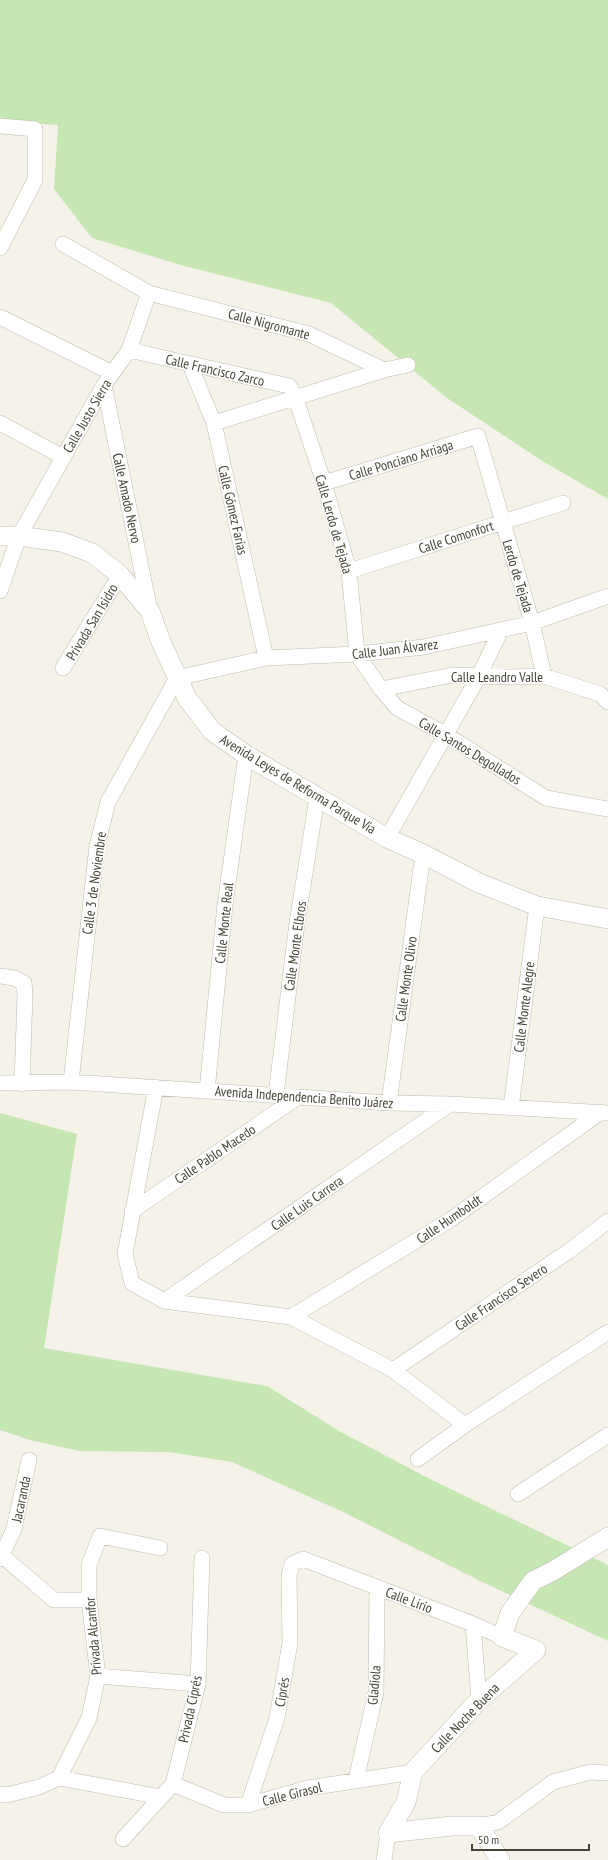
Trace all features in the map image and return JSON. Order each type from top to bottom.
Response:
[{"type":"street","points":[[0,126],[35,129],[35,180],[0,248]]},
{"type":"street","name":"Calle Nigromante","points":[[63,244],[149,293],[309,334],[384,370]]},
{"type":"street","name":"Calle Justo Sierra","points":[[0,591],[19,536],[108,379],[129,350],[149,293]]},
{"type":"street","points":[[0,317],[108,379]]},
{"type":"street","name":"Calle Francisco Zarco","points":[[129,350],[190,365],[289,386],[295,396]]},
{"type":"street","name":"Calle Gómez Farías","points":[[190,365],[214,423],[266,658]]},
{"type":"street","name":"Calle Francisco Zarco","points":[[214,423],[295,396],[384,370],[408,365]]},
{"type":"street","name":"Calle Amado Nervo","points":[[108,379],[150,611]]},
{"type":"street","name":"Calle Lerdo de Tejada","points":[[295,396],[324,483],[349,571],[357,654]]},
{"type":"street","points":[[0,423],[63,457]]},
{"type":"street","name":"Calle Ponciano Arriaga","points":[[324,483],[478,436]]},
{"type":"street","name":"Lerdo de Tejada","points":[[478,436],[532,623],[544,676]]},
{"type":"street","name":"Calle Comonfort","points":[[349,571],[563,503]]},
{"type":"street","name":"Avenida Leyes de Reforma Parque Vía","points":[[0,536],[19,536],[62,542],[92,553],[120,575],[150,611],[187,698],[212,731],[246,755],[387,838],[423,854],[480,883],[537,906],[608,919]]},
{"type":"street","name":"Privada San Isidro","points":[[63,668],[120,575]]},
{"type":"street","name":"Calle Juan Álvarez","points":[[178,678],[266,658],[357,654],[424,647],[500,632],[532,623],[608,596]]},
{"type":"street","points":[[387,838],[479,676],[500,632]]},
{"type":"street","name":"Calle Santos Degollados","points":[[357,654],[381,689],[397,708],[445,734],[546,798],[608,809]]},
{"type":"street","name":"Calle Leandro Valle","points":[[381,689],[453,675],[511,678],[544,676],[600,694],[608,702]]},
{"type":"street","name":"Calle 3 de Noviembre","points":[[71,1082],[97,846],[104,816],[108,802],[178,678]]},
{"type":"street","name":"Calle Monte Real","points":[[206,1091],[225,905],[246,755]]},
{"type":"street","name":"Calle Monte Elbros","points":[[276,1095],[297,924],[317,798]]},
{"type":"street","name":"Calle Monte Olivo","points":[[389,1103],[423,854]]},
{"type":"street","name":"Calle Monte Alegre","points":[[512,1108],[537,906]]},
{"type":"street","points":[[0,976],[14,978],[24,984],[22,1084]]},
{"type":"street","name":"Avenida Independencia Benito Juárez","points":[[0,1083],[22,1084],[71,1082],[389,1103],[450,1104],[604,1112]]},
{"type":"street","points":[[156,1087],[125,1254],[132,1283],[164,1301],[292,1317],[393,1370],[465,1425]]},
{"type":"street","name":"Calle Pablo Macedo","points":[[132,1210],[298,1097]]},
{"type":"street","name":"Calle Luis Carrera","points":[[164,1301],[450,1104]]},
{"type":"street","name":"Calle Humboldt","points":[[292,1317],[450,1220],[604,1112]]},
{"type":"street","name":"Calle Francisco Severo","points":[[393,1370],[569,1251],[608,1221]]},
{"type":"street","points":[[418,1459],[465,1425],[608,1332]]},
{"type":"street","points":[[518,1494],[608,1436]]},
{"type":"street","name":"Jacaranda","points":[[0,1556],[14,1529],[29,1460]]},
{"type":"street","name":"Privada Alcanfor","points":[[59,1778],[89,1718],[98,1676],[89,1600],[89,1565],[100,1536],[160,1548]]},
{"type":"street","points":[[502,1637],[510,1613],[533,1581],[553,1571],[570,1559],[608,1537]]},
{"type":"street","points":[[0,1556],[54,1600],[89,1600]]},
{"type":"street","name":"Privada Ciprés","points":[[123,1839],[173,1784],[198,1684],[202,1558]]},
{"type":"street","name":"Calle Lirio","points":[[289,1575],[292,1564],[303,1559],[473,1624],[536,1650]]},
{"type":"street","name":"Ciprés","points":[[248,1805],[277,1718],[290,1643],[289,1575]]},
{"type":"street","name":"Gladiola","points":[[356,1780],[376,1692],[377,1588]]},
{"type":"street","points":[[473,1624],[479,1700]]},
{"type":"street","name":"Calle Noche Buena","points":[[414,1772],[479,1700],[536,1650]]},
{"type":"street","points":[[98,1676],[198,1684]]},
{"type":"street","points":[[384,1860],[388,1833],[406,1802],[414,1772]]},
{"type":"street","name":"Calle Girasol","points":[[173,1784],[224,1805],[248,1805],[308,1788],[414,1772]]},
{"type":"street","points":[[388,1833],[452,1826],[478,1826],[498,1822],[553,1782],[590,1772],[608,1773]]},
{"type":"street","points":[[0,1794],[7,1794],[39,1787],[59,1778],[161,1797]]},
{"type":"street","points":[[478,1826],[500,1860]]},
{"type":"green space","points":[[0,0],[608,0],[608,499],[544,462],[447,398],[331,303],[184,266],[92,238],[54,189],[58,125],[0,121]]},
{"type":"green space","points":[[0,1113],[77,1134],[44,1348],[267,1386],[339,1431],[428,1478],[608,1565],[608,1641],[478,1580],[341,1511],[232,1462],[169,1452],[79,1451],[30,1440],[0,1430]]}]
